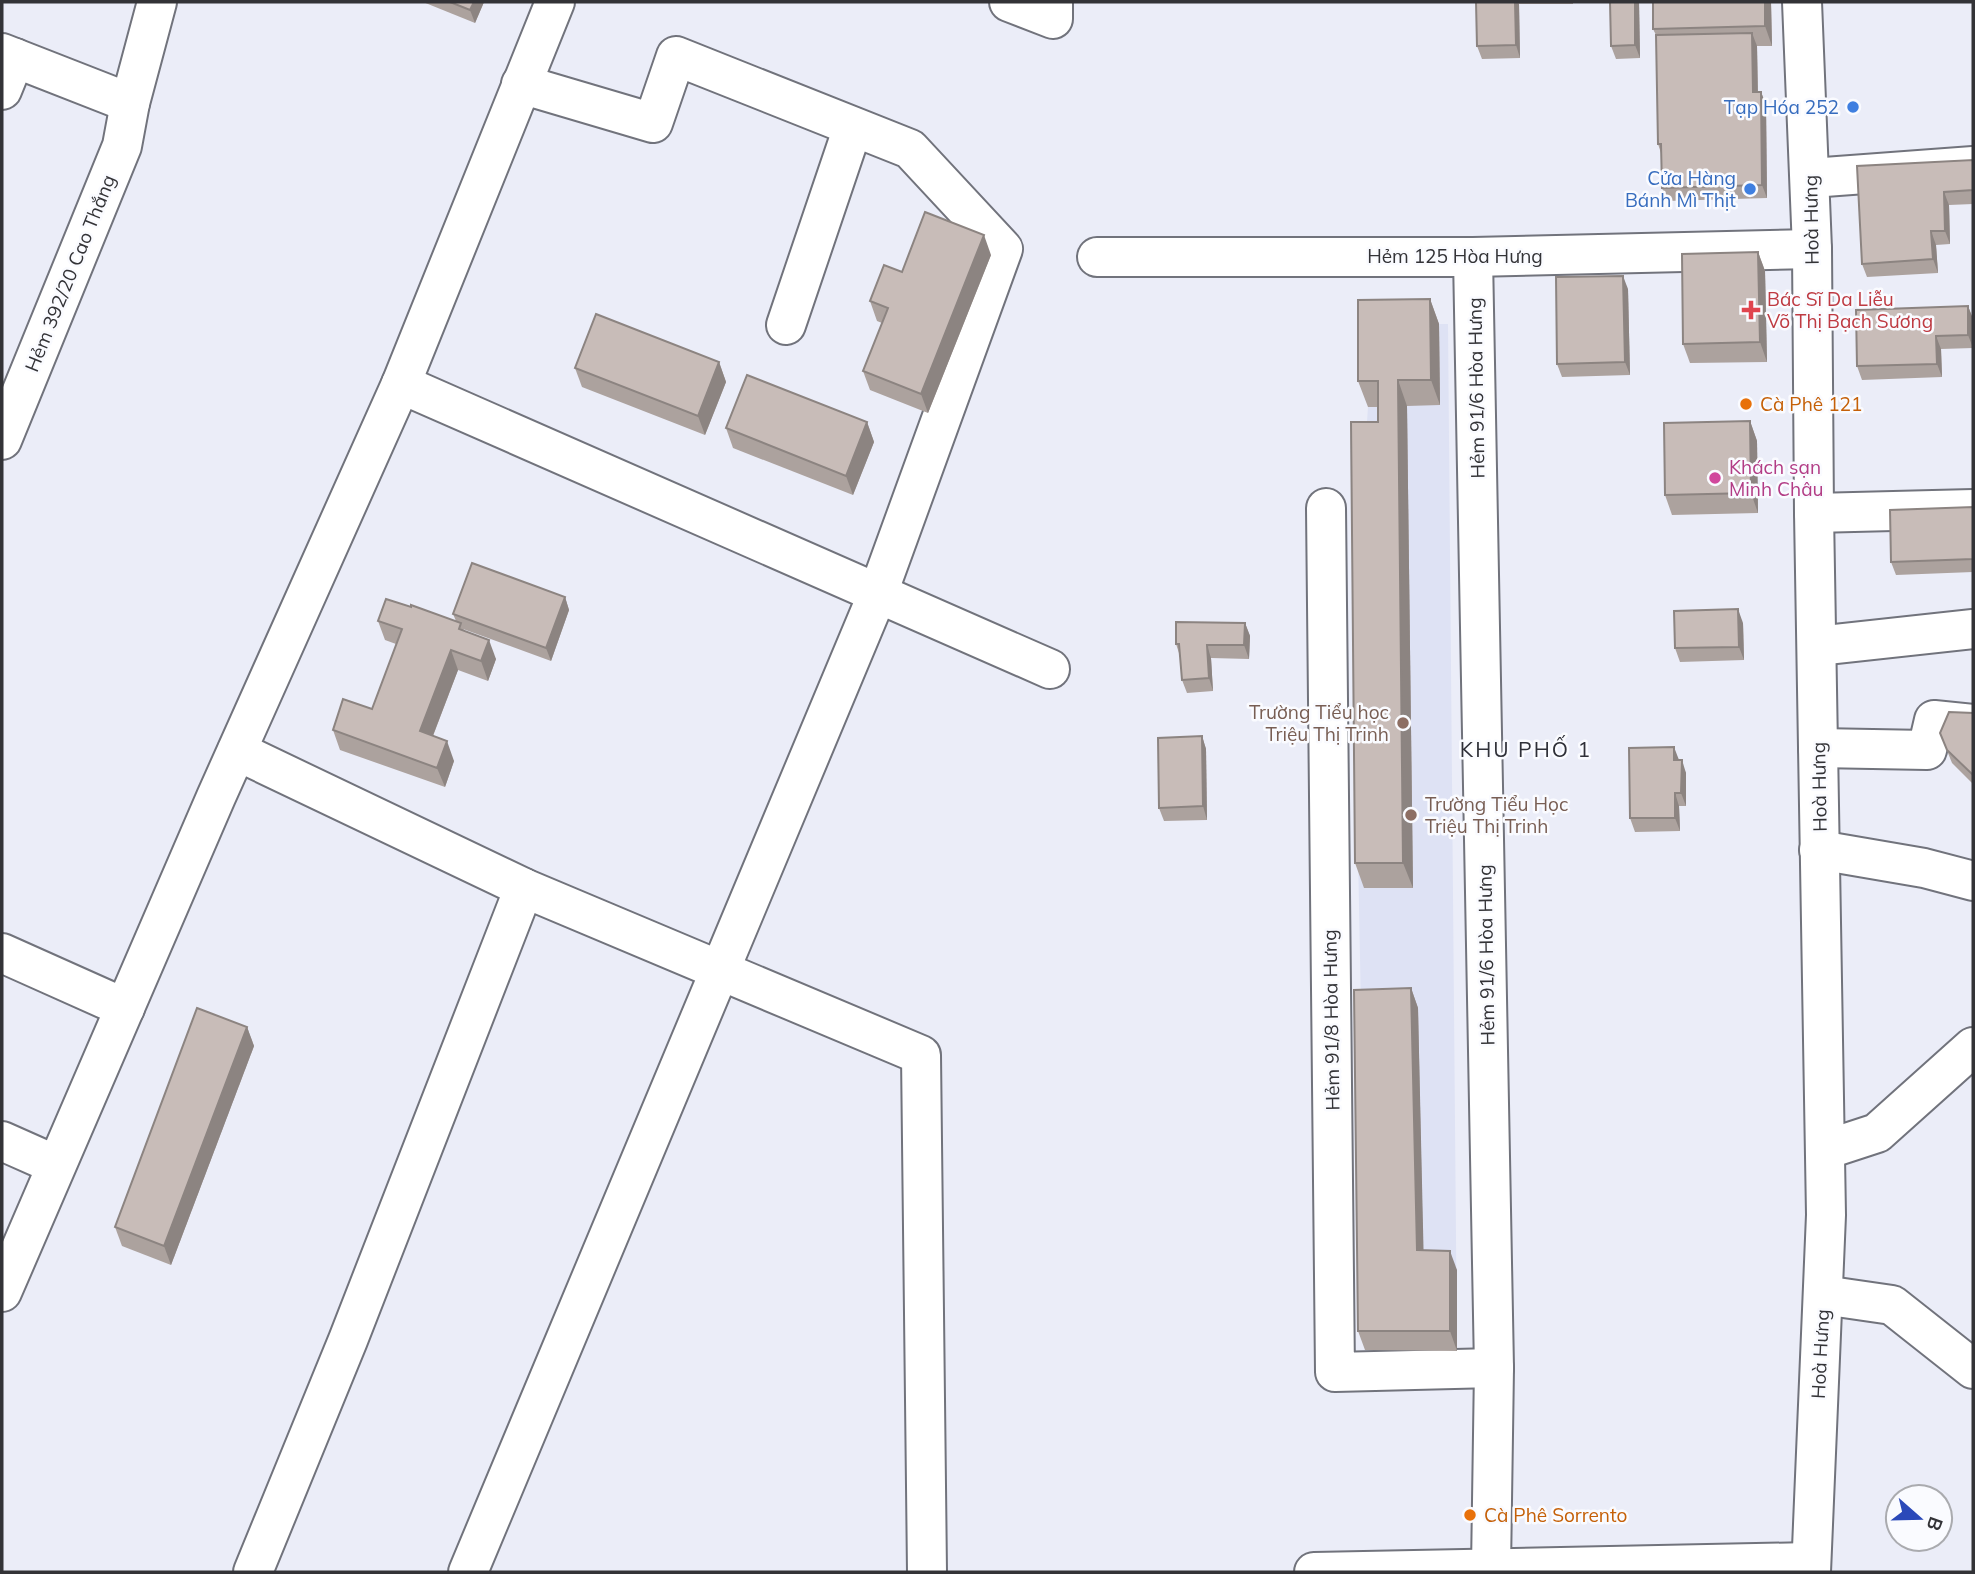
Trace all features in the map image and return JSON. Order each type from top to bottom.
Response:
[{"type":"street","name":"Hẻm 392/20 Cao Thắng","points":[[2,440],[122,146],[130,103],[157,2]]},
{"type":"street","points":[[2,1292],[237,751],[401,384],[555,2]]},
{"type":"street","points":[[1009,2],[1053,10]]},
{"type":"street","name":"Hoà Hưng","points":[[1802,2],[1811,178],[1826,1214],[1811,1567]]},
{"type":"street","points":[[468,1572],[878,593],[1003,249],[910,149],[677,56],[653,123],[521,84]]},
{"type":"street","points":[[6,67],[130,103]]},
{"type":"street","points":[[786,325],[853,127]]},
{"type":"street","points":[[1811,178],[1973,166]]},
{"type":"street","name":"Hẻm 125 Hòa Hưng","points":[[1097,257],[1473,257],[1812,249]]},
{"type":"street","name":"Hẻm 91/6 Hòa Hưng","points":[[1473,257],[1494,1368],[1491,1568]]},
{"type":"street","points":[[401,384],[1050,669]]},
{"type":"street","name":"Hẻm 91/8 Hòa Hưng","points":[[1325,508],[1335,1372],[1494,1368]]},
{"type":"street","points":[[1814,513],[1973,509]]},
{"type":"street","points":[[1817,646],[1973,629]]},
{"type":"street","points":[[1818,748],[1927,750],[1934,720],[1973,724]]},
{"type":"street","points":[[237,751],[524,888],[921,1055],[927,1572]]},
{"type":"street","points":[[1819,850],[1924,868],[1973,881]]},
{"type":"street","points":[[254,1572],[348,1340],[524,888]]},
{"type":"street","points":[[2,953],[125,1008]]},
{"type":"street","points":[[1825,1150],[1877,1133],[1973,1047]]},
{"type":"street","points":[[2,1141],[56,1165]]},
{"type":"street","points":[[1823,1296],[1892,1305],[1973,1369]]},
{"type":"street","points":[[1314,1572],[1491,1568],[1811,1567]]},
{"type":"shaded area","name":"Trường Tiểu học Triệu Thị Trinh","points":[[1439,324],[1448,324],[1457,1351],[1366,1270],[1350,436],[1366,436],[1368,407]]},
{"type":"building","points":[[450,2],[474,2],[470,10]]},
{"type":"building","points":[[1476,2],[1515,2],[1516,45],[1477,46]]},
{"type":"building","points":[[1610,2],[1635,2],[1635,45],[1611,46]]},
{"type":"building","points":[[1653,2],[1765,2],[1765,26],[1653,29]]},
{"type":"building","points":[[1752,33],[1753,92],[1761,92],[1762,185],[1662,188],[1661,144],[1658,144],[1656,35]]},
{"type":"building","points":[[1973,160],[1973,190],[1944,192],[1945,231],[1931,231],[1933,259],[1862,264],[1857,166]]},
{"type":"building","points":[[925,212],[984,235],[921,394],[863,371],[888,308],[870,301],[884,265],[902,272]]},
{"type":"building","points":[[1758,252],[1760,342],[1683,344],[1682,254]]},
{"type":"building","points":[[1623,276],[1625,362],[1557,364],[1556,277]]},
{"type":"building","points":[[1430,299],[1431,380],[1398,380],[1403,863],[1355,863],[1351,422],[1378,422],[1378,381],[1358,381],[1358,300]]},
{"type":"building","points":[[1968,306],[1968,335],[1936,336],[1937,364],[1857,366],[1856,310]]},
{"type":"building","points":[[596,314],[719,362],[698,416],[575,368]]},
{"type":"building","points":[[747,375],[867,422],[846,476],[726,428]]},
{"type":"building","name":"Khách sạn Minh Châu","points":[[1750,421],[1751,493],[1665,495],[1664,423]]},
{"type":"building","points":[[1973,507],[1973,559],[1891,562],[1890,510]]},
{"type":"building","points":[[472,563],[565,597],[546,648],[453,614]]},
{"type":"building","points":[[386,599],[461,623],[459,629],[489,640],[481,661],[451,650],[420,731],[447,741],[437,768],[333,730],[343,699],[372,709],[402,629],[378,621]]},
{"type":"building","points":[[1738,609],[1739,647],[1675,648],[1674,611]]},
{"type":"building","points":[[1176,622],[1245,623],[1244,645],[1207,645],[1209,678],[1182,680],[1179,644],[1176,644]]},
{"type":"building","points":[[1949,712],[1973,713],[1973,775],[1947,750],[1940,733]]},
{"type":"building","points":[[1202,736],[1203,806],[1159,808],[1158,738]]},
{"type":"building","points":[[1674,747],[1674,760],[1682,760],[1681,793],[1675,793],[1675,818],[1630,818],[1629,748]]},
{"type":"building","points":[[1411,988],[1417,1250],[1450,1251],[1450,1331],[1358,1331],[1354,990]]},
{"type":"building","points":[[197,1008],[247,1027],[164,1246],[115,1227]]},
{"type":"place","name":"Tạp Hóa 252","points":[[1853,107]]},
{"type":"place","name":"Cửa Hàng Bánh Mì Thịt","points":[[1750,189]]},
{"type":"place","name":"Bác Sĩ Da Liễu Võ Thị Bạch Sương","points":[[1751,310]]},
{"type":"place","name":"Cà Phê 121","points":[[1746,404]]},
{"type":"place","name":"Khách sạn Minh Châu","points":[[1715,478]]},
{"type":"place","name":"Trường Tiểu học Triệu Thị Trinh","points":[[1403,723]]},
{"type":"place","name":"Trường Tiểu Học Triệu Thị Trinh","points":[[1411,815]]},
{"type":"place","name":"Cà Phê Sorrento","points":[[1470,1515]]},
{"type":"district","name":"KHU PHỐ 1","points":[[1526,750]]}]
